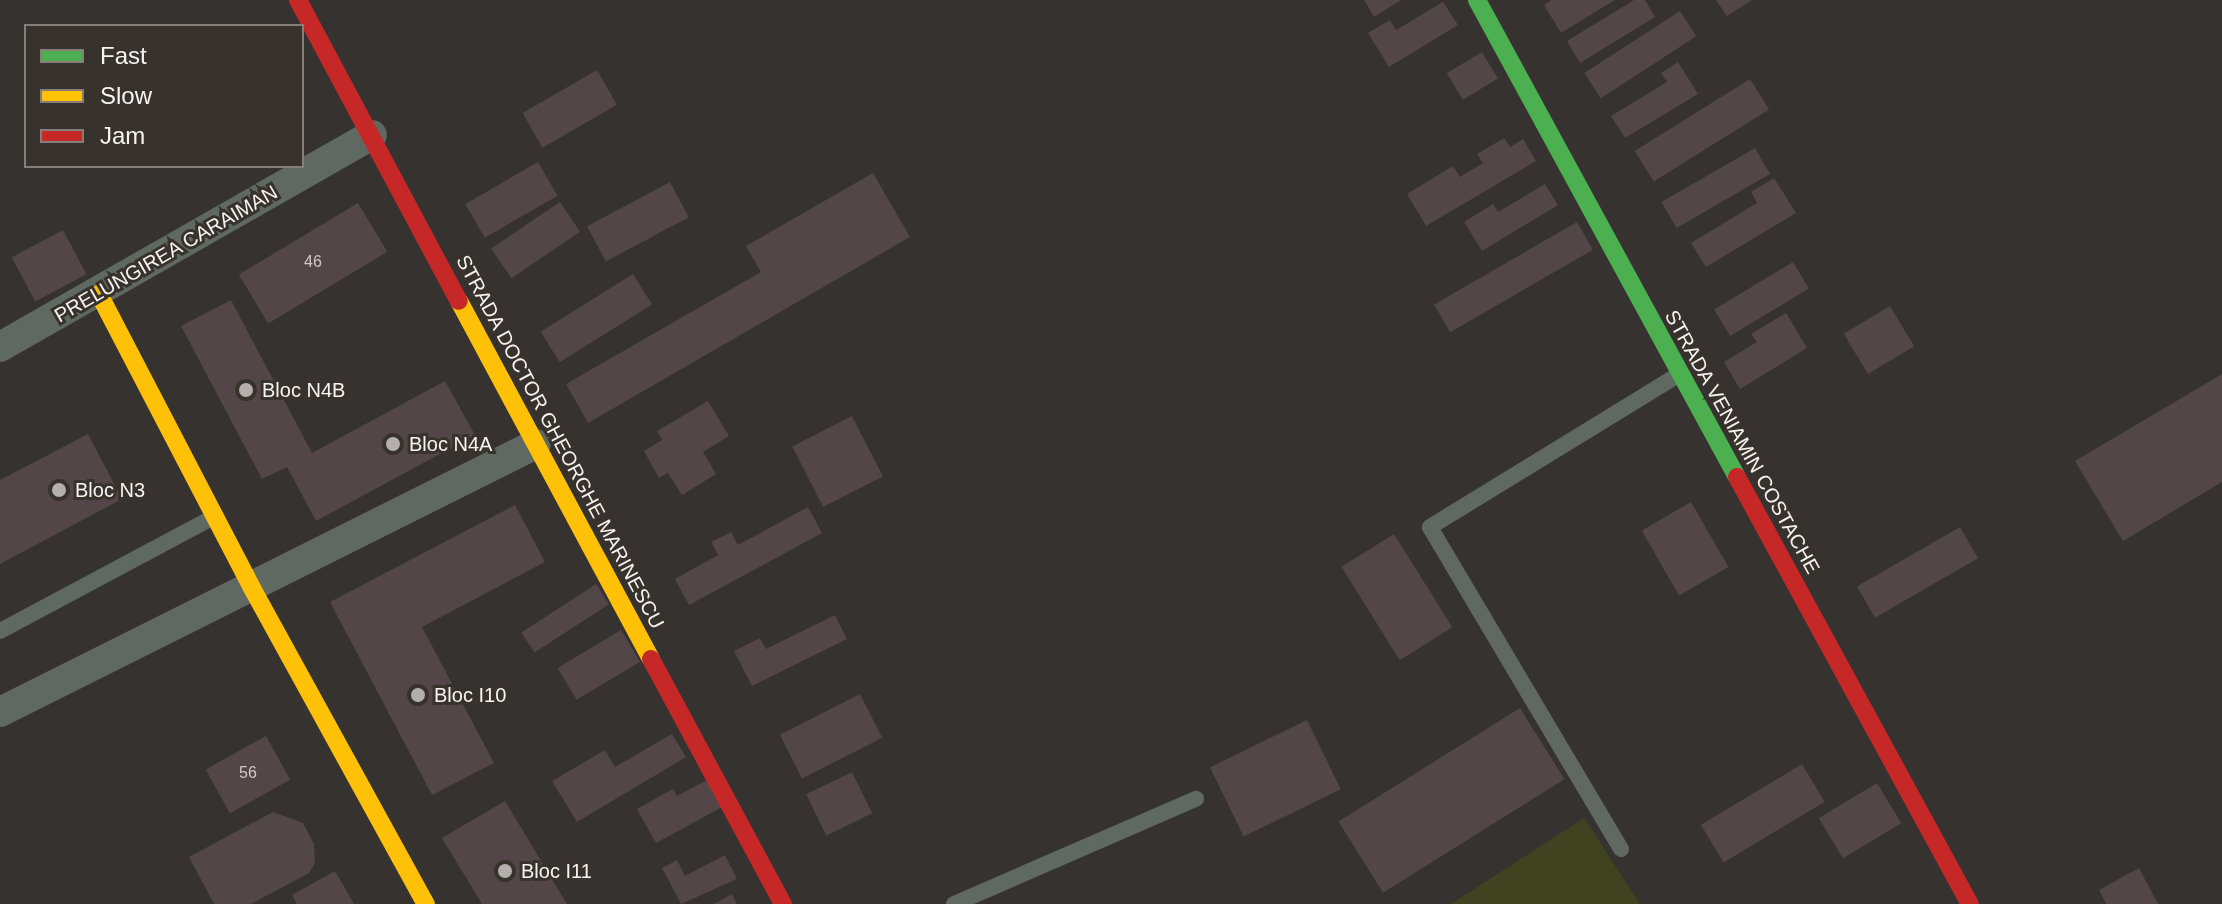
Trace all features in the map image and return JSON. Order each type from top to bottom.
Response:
[{"type":"street","name":"STRADA DOCTOR GHEORGHE MARINESCU","points":[[298,0],[783,904]]},
{"type":"street","name":"STRADA VENIAMIN COSTACHE","points":[[1477,0],[1970,904]]},
{"type":"street","name":"PRELUNGIREA CARAIMAN","points":[[0,347],[99,294],[372,135]]},
{"type":"street","points":[[99,294],[217,515],[252,588],[426,904]]},
{"type":"street","points":[[0,712],[536,444]]},
{"type":"lane","points":[[1621,849],[1430,527],[1680,373]]},
{"type":"lane","points":[[0,631],[217,515]]},
{"type":"lane","points":[[954,904],[1196,799]]},
{"type":"green space","points":[[1584,818],[1640,904],[1451,904]]},
{"type":"building","points":[[1364,0],[1401,0],[1374,17]]},
{"type":"building","points":[[1552,0],[1615,0],[1561,33],[1544,5]]},
{"type":"building","points":[[1634,0],[1645,0],[1655,17],[1580,63],[1567,41]]},
{"type":"building","points":[[1716,0],[1752,0],[1727,16]]},
{"type":"building","points":[[1443,2],[1458,25],[1389,67],[1368,33],[1390,20],[1396,30]]},
{"type":"building","points":[[1680,11],[1696,36],[1601,98],[1584,73]]},
{"type":"building","points":[[1482,52],[1498,79],[1463,100],[1447,73]]},
{"type":"building","points":[[1678,62],[1698,94],[1625,138],[1611,116],[1667,82],[1661,73]]},
{"type":"building","points":[[597,70],[617,105],[543,148],[523,113]]},
{"type":"building","points":[[1750,79],[1769,110],[1654,182],[1635,151]]},
{"type":"building","points":[[1504,138],[1510,147],[1523,139],[1536,161],[1426,226],[1407,194],[1453,166],[1460,177],[1483,163],[1477,154]]},
{"type":"building","points":[[1755,148],[1770,174],[1676,228],[1661,202]]},
{"type":"building","points":[[538,162],[558,196],[485,238],[465,204]]},
{"type":"building","points":[[873,173],[910,237],[588,423],[566,384],[761,272],[746,246]]},
{"type":"building","points":[[1774,178],[1796,213],[1706,267],[1691,243],[1757,203],[1751,192]]},
{"type":"building","points":[[670,182],[689,217],[606,261],[587,226]]},
{"type":"building","points":[[1545,184],[1558,205],[1482,251],[1464,222],[1493,204],[1498,212]]},
{"type":"building","points":[[560,202],[580,232],[511,278],[491,248]]},
{"type":"building","points":[[358,203],[387,252],[268,323],[239,275]]},
{"type":"building","points":[[1577,222],[1593,250],[1450,332],[1434,304]]},
{"type":"building","points":[[63,230],[86,274],[35,301],[12,257]]},
{"type":"building","points":[[1793,262],[1809,289],[1730,336],[1714,309]]},
{"type":"building","points":[[633,274],[652,305],[560,362],[541,332]]},
{"type":"building","points":[[231,300],[312,453],[445,381],[475,435],[316,521],[287,467],[262,479],[181,326]]},
{"type":"building","points":[[1890,306],[1914,346],[1868,374],[1844,334]]},
{"type":"building","points":[[1786,313],[1807,348],[1740,389],[1724,362],[1757,342],[1751,334]]},
{"type":"building","points":[[2222,374],[2222,482],[2123,541],[2075,461]]},
{"type":"building","points":[[708,401],[729,436],[703,452],[716,474],[682,495],[668,473],[659,478],[644,451],[662,440],[657,431]]},
{"type":"building","points":[[852,416],[883,477],[823,507],[792,446]]},
{"type":"building","name":"Bloc N3","points":[[88,434],[122,499],[0,564],[0,480]]},
{"type":"building","points":[[1691,502],[1728,567],[1679,595],[1642,530]]},
{"type":"building","name":"Bloc I10","points":[[515,505],[545,562],[422,627],[494,763],[432,795],[330,602]]},
{"type":"building","points":[[808,507],[822,533],[689,605],[675,579],[718,555],[711,542],[731,532],[738,545]]},
{"type":"building","points":[[1960,527],[1978,558],[1875,618],[1857,586]]},
{"type":"building","points":[[1394,534],[1452,627],[1400,660],[1341,567]]},
{"type":"building","points":[[596,584],[609,604],[534,653],[521,632]]},
{"type":"building","points":[[835,615],[847,639],[752,686],[734,651],[760,638],[766,649]]},
{"type":"building","points":[[621,630],[640,662],[577,700],[558,668]]},
{"type":"building","points":[[860,694],[882,738],[802,779],[780,735]]},
{"type":"building","points":[[1520,708],[1565,779],[1383,893],[1339,821]]},
{"type":"building","points":[[1307,720],[1341,789],[1244,837],[1210,767]]},
{"type":"building","points":[[672,734],[686,757],[577,822],[552,781],[605,750],[615,767]]},
{"type":"building","points":[[266,736],[290,780],[230,813],[206,769]]},
{"type":"building","points":[[1802,764],[1825,802],[1724,862],[1701,825]]},
{"type":"building","points":[[852,772],[872,813],[826,836],[806,794]]},
{"type":"building","points":[[709,779],[724,806],[656,843],[637,809],[673,789],[677,796]]},
{"type":"building","points":[[1877,783],[1901,823],[1843,858],[1819,818]]},
{"type":"building","name":"Bloc I11","points":[[505,801],[567,904],[482,904],[442,838]]},
{"type":"building","points":[[273,812],[303,823],[314,844],[315,863],[309,873],[251,904],[214,904],[189,857]]},
{"type":"building","points":[[725,855],[737,879],[681,904],[662,868],[677,860],[685,876]]},
{"type":"building","points":[[2139,868],[2158,904],[2106,904],[2099,890]]},
{"type":"building","points":[[335,871],[354,904],[297,904],[292,895]]},
{"type":"building","points":[[732,894],[737,904],[714,904]]},
{"type":"traffic: fast","points":[[1477,0],[1737,477]]},
{"type":"traffic: slow","points":[[99,294],[252,588],[426,904]]},
{"type":"traffic: slow","points":[[459,301],[651,659]]},
{"type":"traffic: jam","points":[[298,0],[459,301]]},
{"type":"traffic: jam","points":[[1737,477],[1970,904]]},
{"type":"traffic: jam","points":[[651,659],[783,904]]},
{"type":"place","name":"Bloc N4B","points":[[246,390]]},
{"type":"place","name":"Bloc N4A","points":[[393,444]]},
{"type":"place","name":"Bloc N3","points":[[59,490]]},
{"type":"place","name":"Bloc I10","points":[[418,695]]},
{"type":"place","name":"Bloc I11","points":[[505,871]]}]
